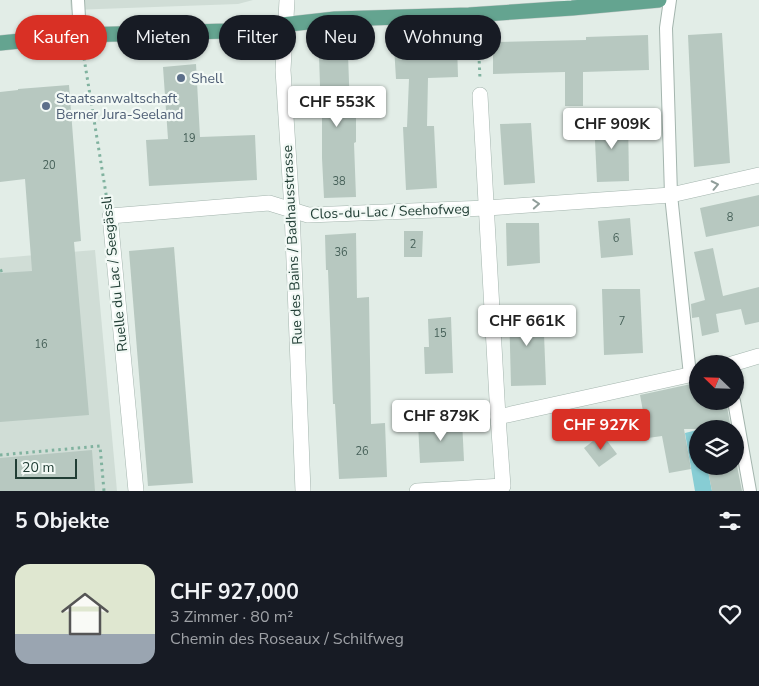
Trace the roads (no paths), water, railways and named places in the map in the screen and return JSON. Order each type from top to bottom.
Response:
[{"type":"main road","points":[[296,24],[335,19],[469,15],[659,0]]},
{"type":"main road","points":[[107,34],[219,31]]},
{"type":"main road","points":[[0,43],[15,42]]},
{"type":"street","name":"Rue des Bains / Badhausstrasse","points":[[286,15],[287,0]]},
{"type":"street","name":"Rue des Bains / Badhausstrasse","points":[[283,60],[292,210],[303,491]]},
{"type":"street","points":[[417,491],[503,486],[480,95]]},
{"type":"street","name":"Clos-du-Lac / Seehofweg","points":[[110,216],[269,203],[308,215],[487,208],[671,195],[759,176]]},
{"type":"street","name":"Ruelle du Lac / Seegässli","points":[[110,216],[136,491]]},
{"type":"street","points":[[744,360],[759,356]]},
{"type":"street","points":[[498,417],[689,375]]},
{"type":"lane","points":[[78,0],[79,15]]},
{"type":"lane","points":[[670,0],[666,28],[671,195],[692,355]]},
{"type":"lane","points":[[736,410],[750,491]]},
{"type":"water","points":[[689,432],[689,456],[685,433]]},
{"type":"water","points":[[692,475],[709,475],[712,491],[695,491]]},
{"type":"place","name":"Shell","points":[[181,78]]},
{"type":"place","name":"Staatsanwaltschaft Berner Jura-Seeland","points":[[46,106]]}]
